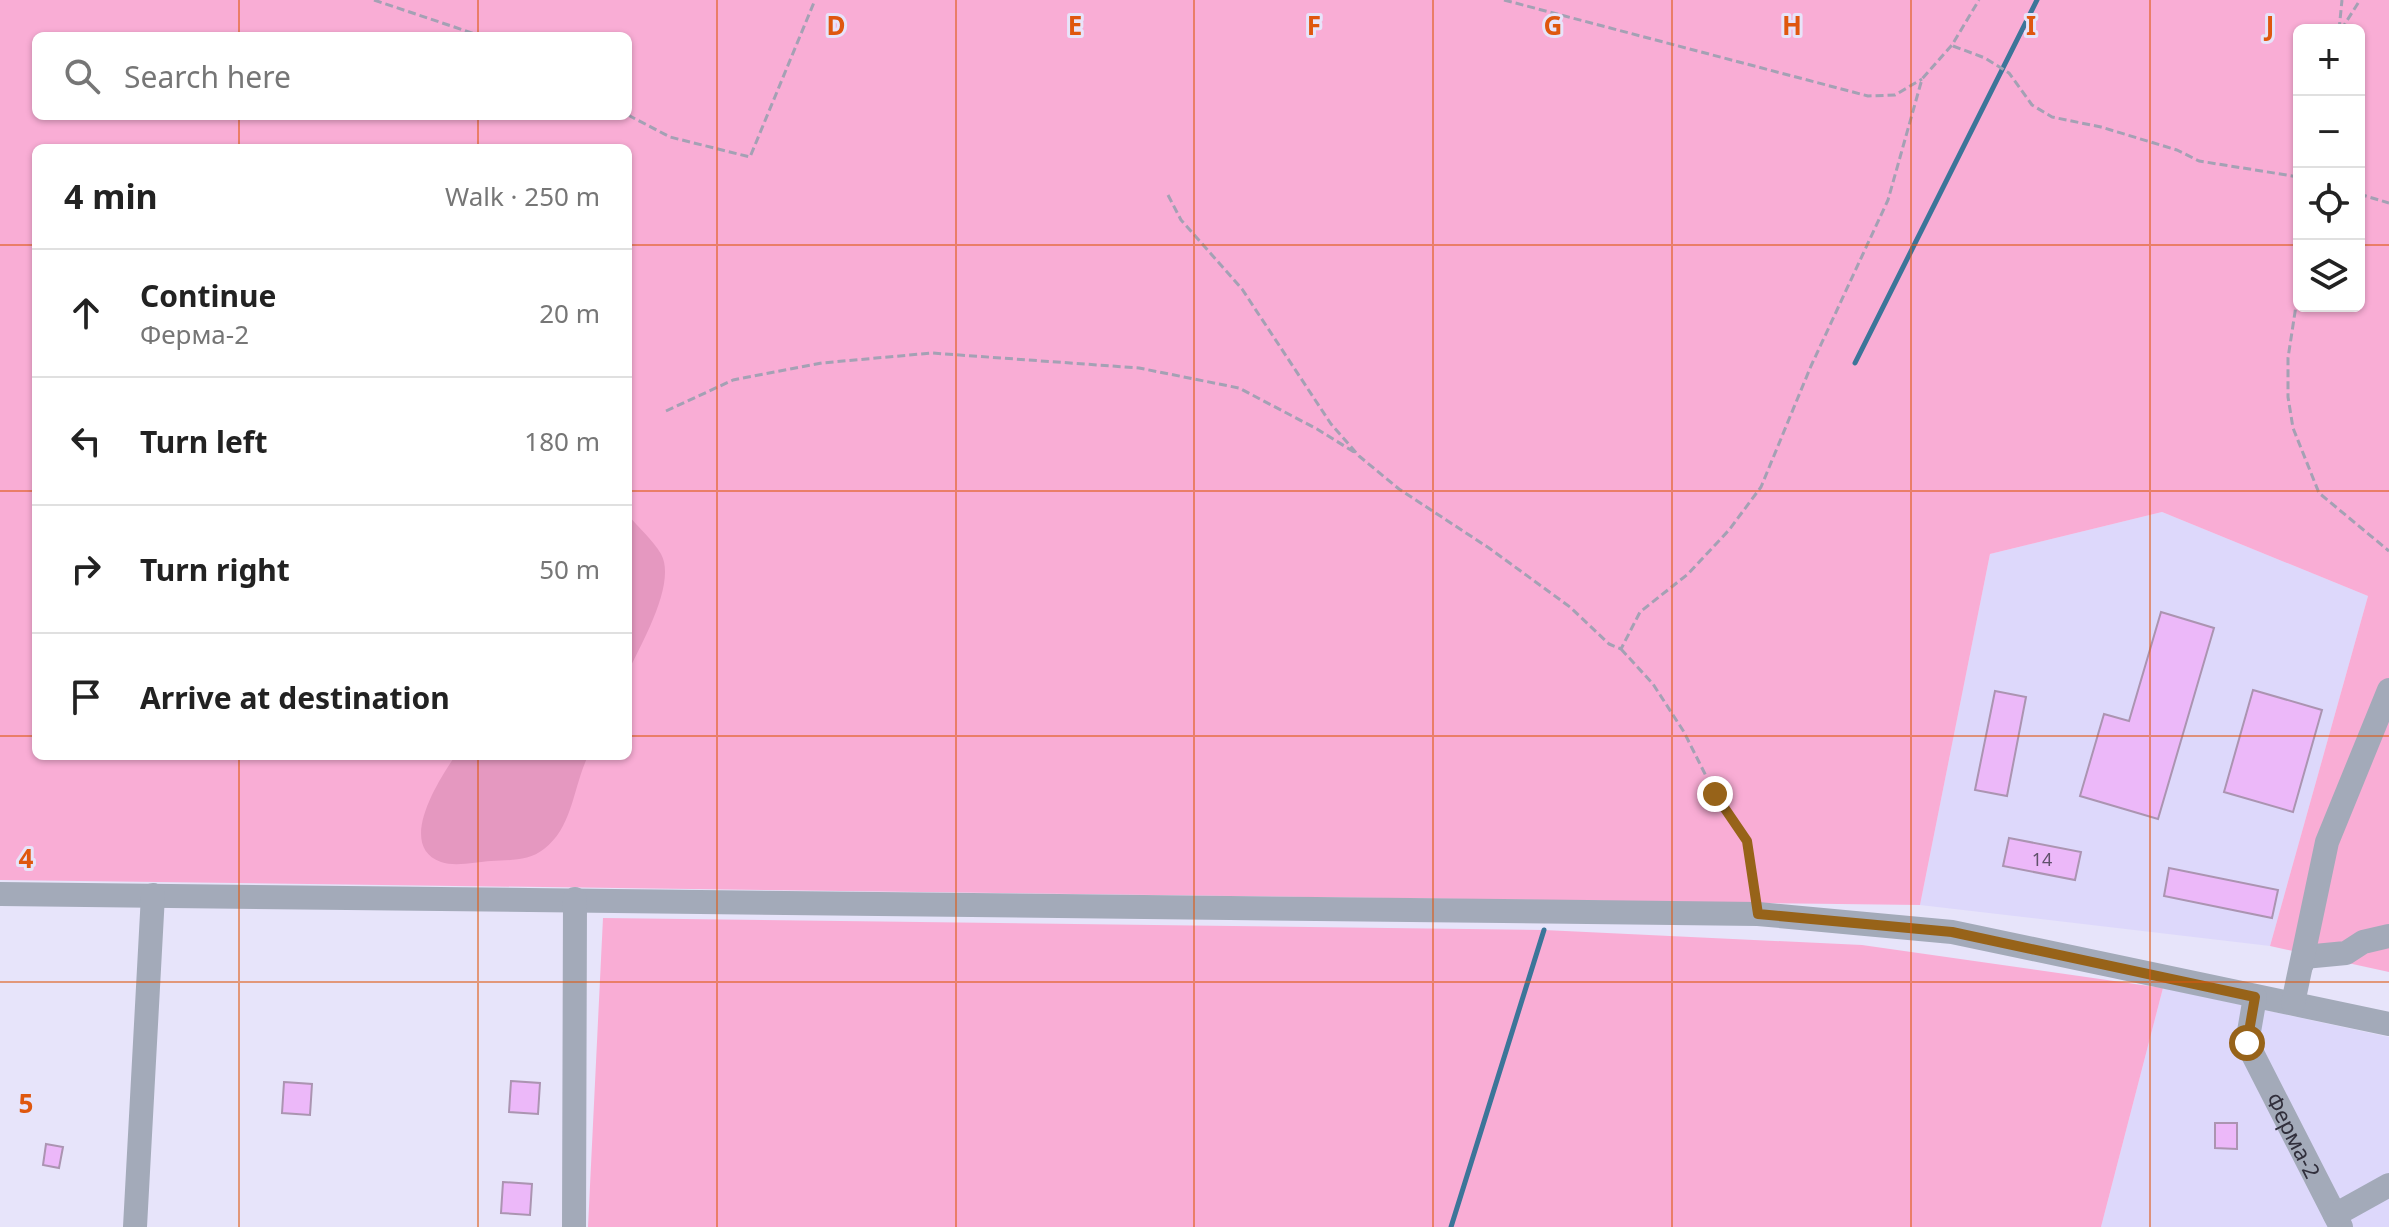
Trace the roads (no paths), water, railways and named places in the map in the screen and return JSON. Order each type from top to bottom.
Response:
[{"type":"street","points":[[2293,1003],[2327,842],[2389,690]]},
{"type":"street","points":[[0,894],[1758,914],[1952,932],[2389,1024]]},
{"type":"street","points":[[135,1227],[153,895]]},
{"type":"street","points":[[574,1227],[575,899]]},
{"type":"street","points":[[2304,957],[2346,953],[2363,942],[2389,936]]},
{"type":"street","name":"Ферма-2","points":[[2255,997],[2247,1043],[2338,1221]]},
{"type":"street","points":[[2338,1221],[2389,1185]]},
{"type":"waterway","points":[[1855,363],[2037,0]]},
{"type":"waterway","points":[[1451,1227],[1544,930]]}]
